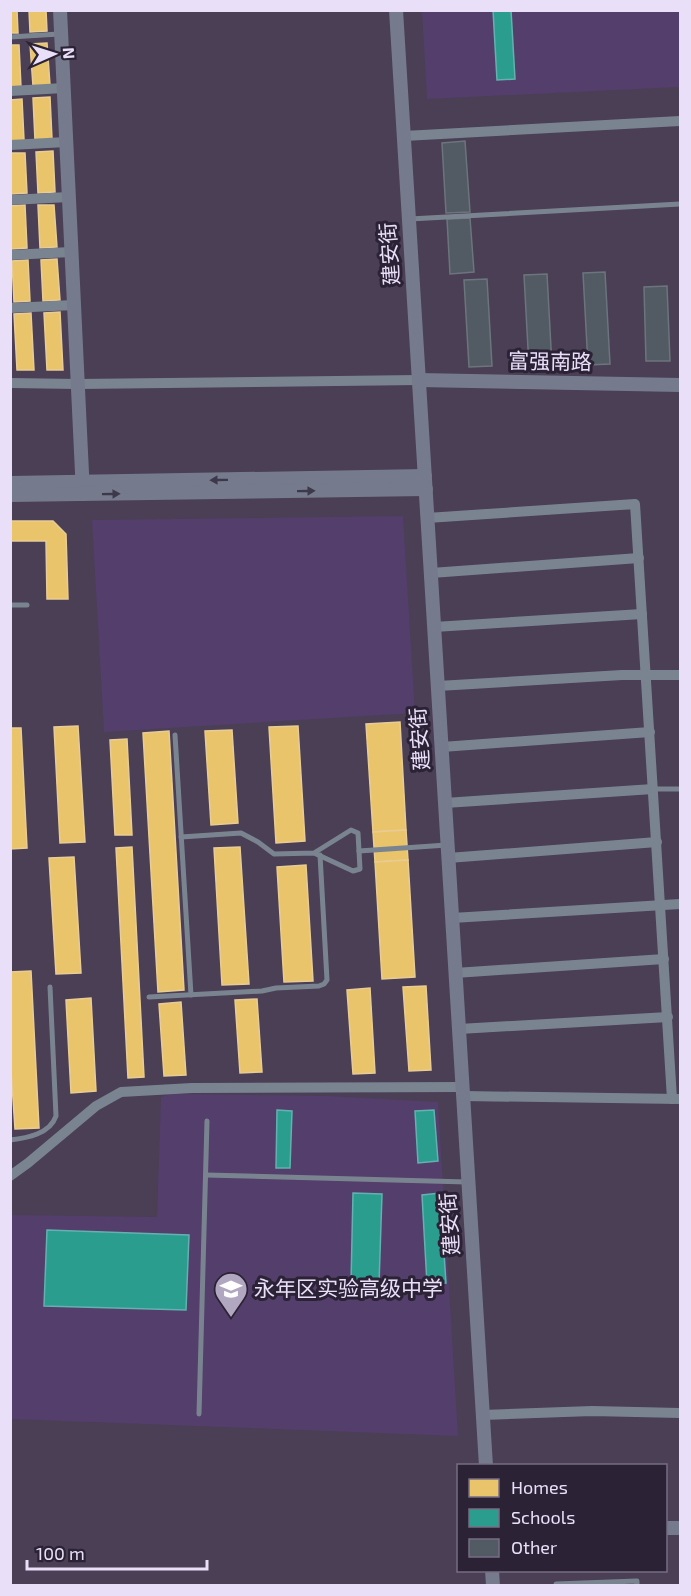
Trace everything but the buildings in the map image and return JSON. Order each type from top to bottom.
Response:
[{"type":"main road","points":[[60,10],[82,488]]},
{"type":"main road","name":"建安街","points":[[396,10],[486,1464]]},
{"type":"main road","name":"富强南路","points":[[419,380],[681,385]]},
{"type":"main road","points":[[10,495],[82,488],[425,482]]},
{"type":"main road","points":[[10,483],[82,488]]},
{"type":"street","points":[[10,91],[64,88]]},
{"type":"street","points":[[404,136],[681,121]]},
{"type":"street","points":[[10,145],[66,142]]},
{"type":"street","points":[[10,200],[69,197]]},
{"type":"street","points":[[10,255],[71,252]]},
{"type":"street","points":[[10,308],[74,305]]},
{"type":"street","points":[[10,383],[419,380]]},
{"type":"street","points":[[10,1176],[96,1107],[121,1092],[192,1088],[463,1092],[676,1099],[664,959],[635,504],[427,518]]},
{"type":"street","points":[[431,573],[639,558]]},
{"type":"street","points":[[434,627],[642,614]]},
{"type":"street","points":[[438,686],[681,675]]},
{"type":"street","points":[[442,747],[650,732]]},
{"type":"street","points":[[445,803],[653,789]]},
{"type":"street","points":[[448,852],[657,842]]},
{"type":"street","points":[[452,918],[681,904]]},
{"type":"street","points":[[455,973],[664,959]]},
{"type":"street","points":[[459,1029],[668,1017]]},
{"type":"street","points":[[483,1415],[592,1411],[681,1413]]},
{"type":"lane","points":[[10,37],[61,34]]},
{"type":"lane","points":[[409,219],[681,204]]},
{"type":"lane","points":[[10,605],[27,604]]},
{"type":"lane","points":[[175,735],[191,995]]},
{"type":"lane","points":[[653,789],[681,789]]},
{"type":"lane","points":[[181,837],[241,833],[274,854],[317,854],[353,871],[360,869],[358,833],[351,830],[317,854]]},
{"type":"lane","points":[[359,851],[448,852]]},
{"type":"lane","points":[[148,997],[262,991],[324,984],[327,980],[317,854]]},
{"type":"lane","points":[[10,1140],[30,1138],[51,1126],[56,1116],[50,987]]},
{"type":"lane","points":[[200,1414],[207,1121]]},
{"type":"lane","points":[[206,1175],[468,1182]]},
{"type":"lane","points":[[556,1586],[556,1584],[637,1581],[637,1586]]},
{"type":"shaded area","points":[[422,11],[680,11],[680,87],[427,99]]},
{"type":"shaded area","points":[[403,516],[415,713],[104,732],[92,520]]},
{"type":"shaded area","name":"永年区实验高级中学","points":[[171,1094],[327,1096],[438,1102],[458,1436],[11,1419],[11,1215],[157,1217],[161,1097]]},
{"type":"place","name":"永年区实验高级中学","points":[[231,1318]]}]
